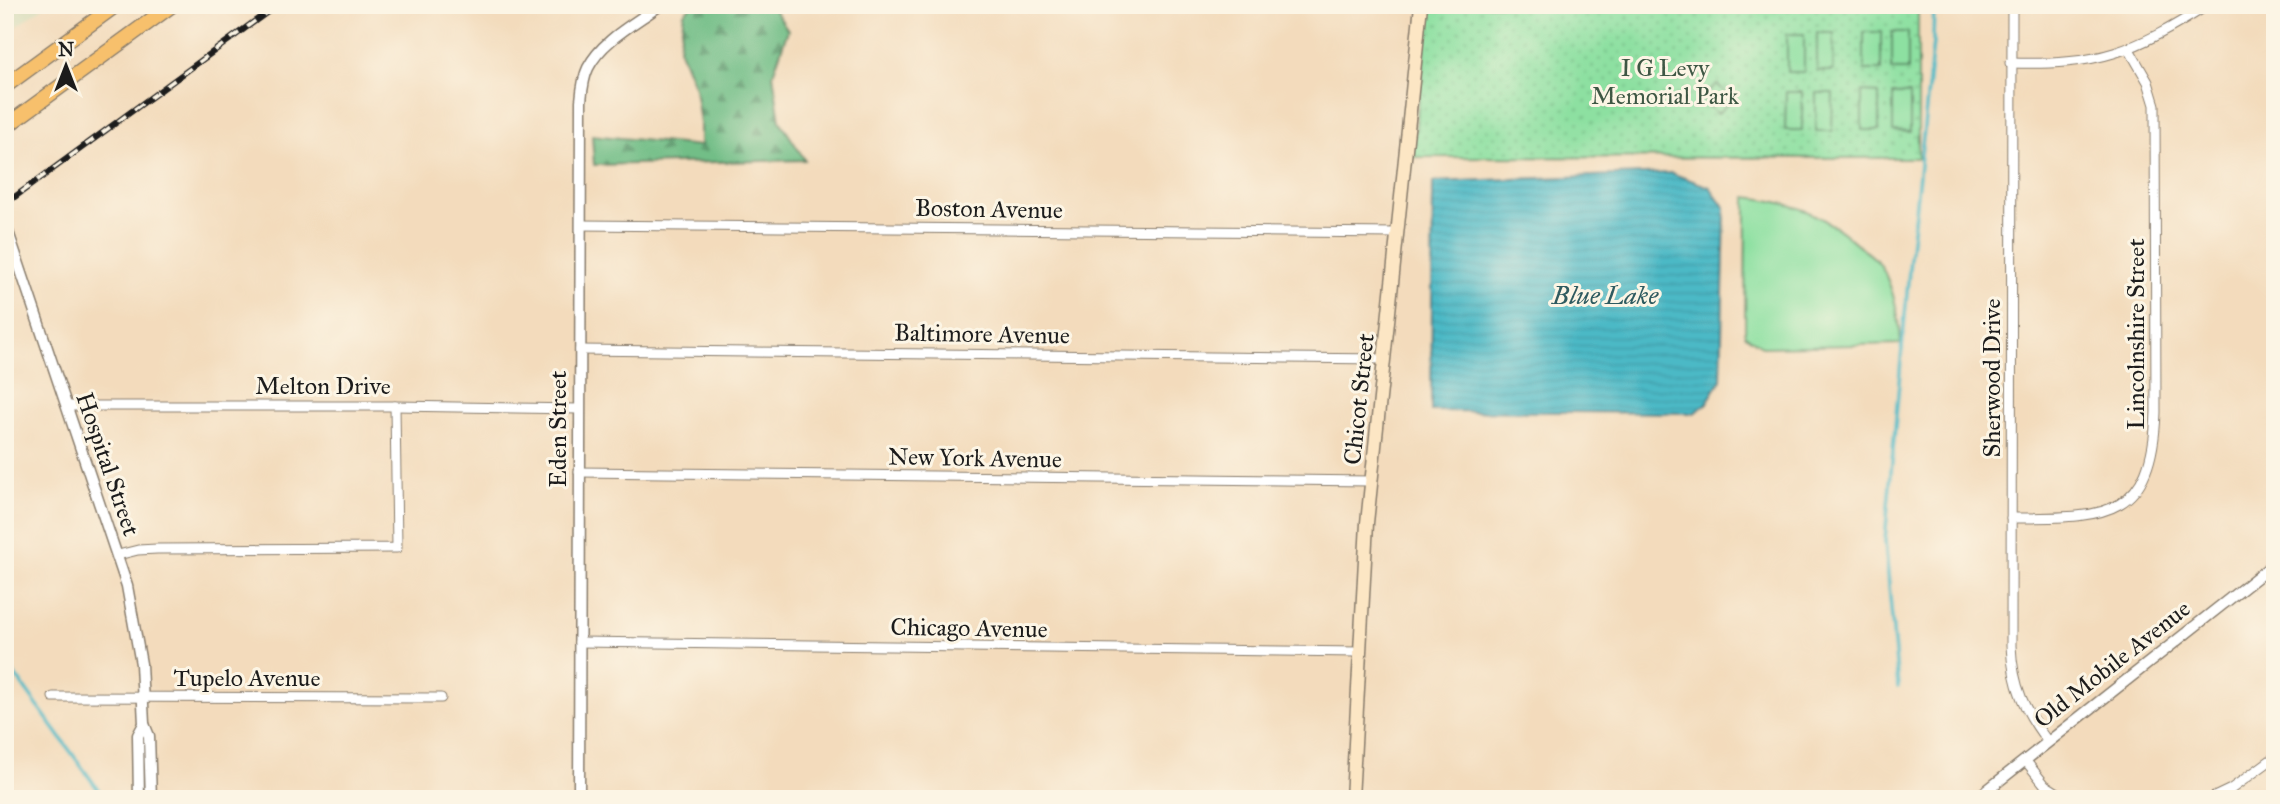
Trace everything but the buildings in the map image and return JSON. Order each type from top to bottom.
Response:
[{"type":"main road","points":[[5,86],[116,5]]},
{"type":"main road","points":[[5,127],[172,5]]},
{"type":"main road","name":"Chicot Street","points":[[1352,799],[1371,481],[1421,5]]},
{"type":"street","name":"Eden Street","points":[[579,799],[581,101],[584,80],[592,62],[616,37],[660,5]]},
{"type":"street","name":"Sherwood Drive","points":[[2012,5],[2012,664],[2021,701],[2029,717],[2048,742]]},
{"type":"street","points":[[2010,63],[2066,64],[2092,60],[2129,49],[2186,20],[2207,5]]},
{"type":"street","name":"Lincolnshire Street","points":[[2011,518],[2081,517],[2109,509],[2133,493],[2147,471],[2152,456],[2156,412],[2155,105],[2148,82],[2129,49]]},
{"type":"street","name":"Hospital Street","points":[[5,223],[118,555],[133,612],[145,724],[149,736],[151,799]]},
{"type":"street","name":"Boston Avenue","points":[[581,225],[1397,233]]},
{"type":"street","name":"Baltimore Avenue","points":[[580,350],[1384,359]]},
{"type":"street","points":[[118,555],[157,550],[397,548],[395,405]]},
{"type":"street","name":"Melton Drive","points":[[67,406],[395,405],[579,409]]},
{"type":"street","name":"New York Avenue","points":[[579,472],[1371,481]]},
{"type":"street","name":"Old Mobile Avenue","points":[[1976,799],[2275,563]]},
{"type":"street","name":"Chicago Avenue","points":[[579,642],[1359,652]]},
{"type":"street","name":"Tupelo Avenue","points":[[53,697],[441,698]]},
{"type":"street","name":"Hospital Street","points":[[139,799],[138,735],[145,724]]},
{"type":"street","points":[[2210,799],[2242,782],[2275,757]]},
{"type":"street","points":[[2025,760],[2045,785],[2067,799]]},
{"type":"shaded area","points":[[5,5],[46,5],[5,35]]},
{"type":"green space","points":[[692,5],[771,5],[788,30],[773,74],[780,121],[805,160],[594,165],[592,135],[700,146],[695,88],[679,48],[684,13]]},
{"type":"green space","name":"I G Levy Memorial Park","points":[[1430,5],[1918,5],[1918,158],[1412,157]]},
{"type":"green space","points":[[1864,32],[1881,32],[1881,70],[1864,70]]},
{"type":"green space","points":[[1892,32],[1908,32],[1908,70],[1892,70]]},
{"type":"green space","points":[[1817,33],[1834,33],[1833,71],[1817,71]]},
{"type":"green space","points":[[1787,34],[1804,34],[1804,72],[1787,72]]},
{"type":"green space","points":[[1717,84],[1732,100],[1717,114],[1702,99]]},
{"type":"green space","points":[[1786,92],[1802,92],[1802,130],[1785,130]]},
{"type":"green space","points":[[1862,92],[1879,93],[1879,130],[1862,130]]},
{"type":"green space","points":[[1816,93],[1833,93],[1832,131],[1816,131]]},
{"type":"green space","points":[[1893,94],[1910,94],[1910,132],[1893,131]]},
{"type":"green space","points":[[1746,197],[1780,202],[1809,212],[1835,227],[1875,259],[1886,275],[1893,294],[1901,344],[1763,347],[1745,335]]},
{"type":"water","name":"Blue Lake","points":[[1671,173],[1710,187],[1725,208],[1721,380],[1706,404],[1694,413],[1431,411],[1433,182]]},
{"type":"waterway","points":[[1923,5],[1933,11]]},
{"type":"waterway","points":[[1898,687],[1885,540],[1933,42],[1934,5]]},
{"type":"waterway","points":[[5,661],[105,799]]},
{"type":"railway","points":[[5,204],[277,5]]}]
